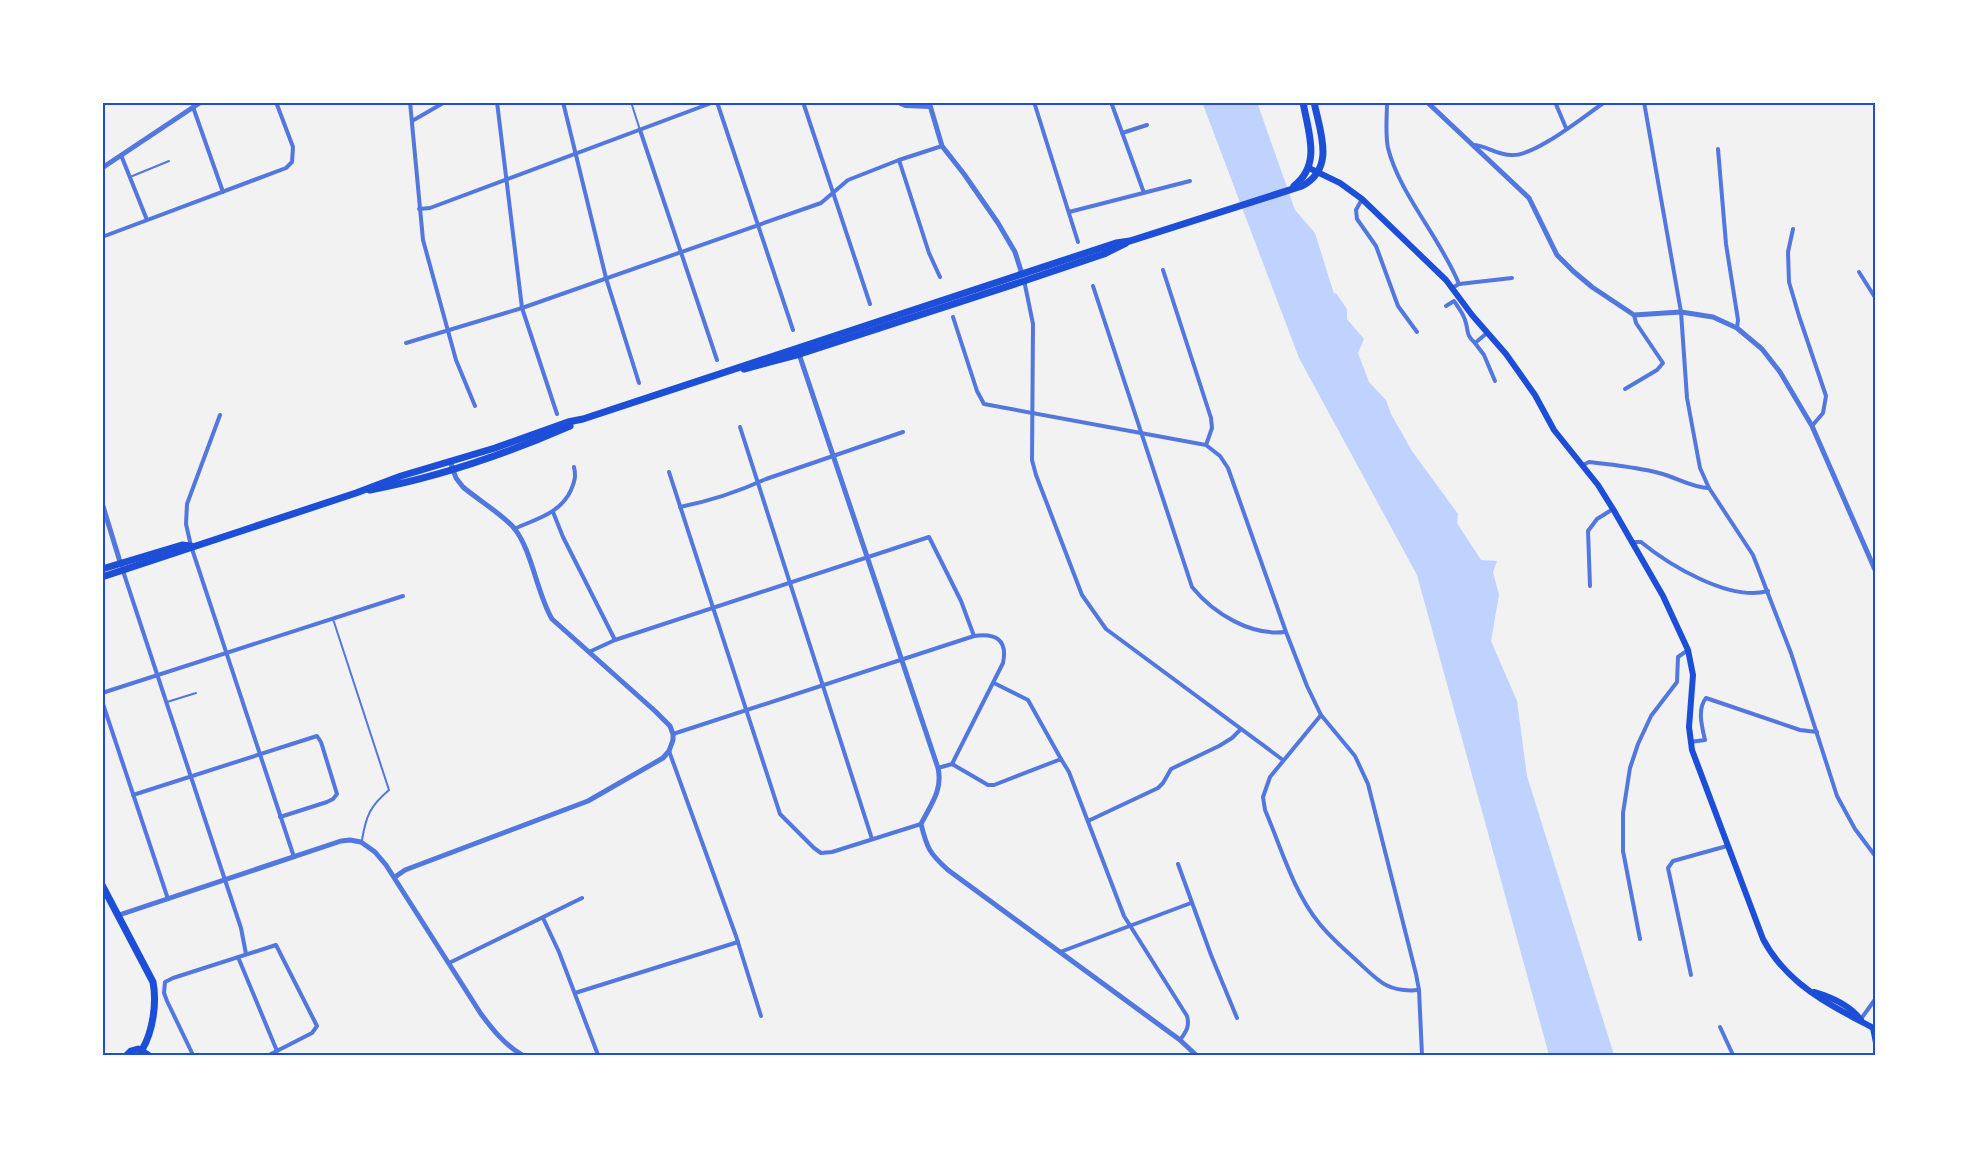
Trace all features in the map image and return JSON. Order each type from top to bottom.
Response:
[{"type":"main road","points":[[1292,187],[1310,168],[1311,155],[1303,102]]},
{"type":"main road","points":[[102,569],[122,567],[184,550],[356,493],[437,470],[453,469],[513,450],[583,419],[1023,278],[1116,243],[1130,241],[1292,187],[1302,186],[1310,182],[1322,165],[1323,151],[1314,102]]},
{"type":"main road","points":[[1310,168],[1340,183],[1362,199],[1452,288],[1506,354],[1535,395],[1554,430],[1613,509],[1671,610],[1688,650],[1693,675],[1690,742],[1755,922],[1771,954],[1793,979],[1819,998],[1875,1029],[1876,1043]]},
{"type":"main road","points":[[437,470],[450,461],[583,419]]},
{"type":"main road","points":[[102,577],[122,567]]},
{"type":"main road","points":[[102,885],[150,975],[154,988],[145,1052],[134,1049],[127,1055]]},
{"type":"street","points":[[102,168],[201,102]]},
{"type":"street","points":[[102,237],[286,168],[292,162],[293,147],[276,102]]},
{"type":"street","points":[[410,102],[423,240],[456,360],[475,406]]},
{"type":"street","points":[[412,121],[445,102]]},
{"type":"street","points":[[497,102],[522,308],[556,414]]},
{"type":"street","points":[[563,102],[606,278],[639,383]]},
{"type":"street","points":[[419,209],[430,208],[715,102],[793,330]]},
{"type":"street","points":[[803,102],[870,304]]},
{"type":"street","points":[[896,102],[905,106],[930,105],[942,146],[998,223],[1015,252],[1033,324],[1031,441],[1036,475],[1082,595],[1106,629],[1283,760]]},
{"type":"street","points":[[1034,102],[1078,242]]},
{"type":"street","points":[[1111,102],[1144,193]]},
{"type":"street","points":[[1387,102],[1387,143],[1395,169],[1436,238],[1459,284]]},
{"type":"street","points":[[1426,102],[1529,198],[1552,246],[1564,263],[1592,287],[1634,315],[1681,312],[1713,317],[1737,328],[1762,349],[1780,372],[1812,426],[1876,572]]},
{"type":"street","points":[[1555,102],[1566,128]]},
{"type":"street","points":[[1472,146],[1480,146],[1503,155],[1518,155],[1539,147],[1605,102]]},
{"type":"street","points":[[1644,102],[1681,312],[1686,388],[1696,451],[1709,488],[1748,546],[1768,591],[1844,809],[1876,857]]},
{"type":"street","points":[[193,107],[223,192]]},
{"type":"street","points":[[1122,133],[1147,124]]},
{"type":"street","points":[[640,130],[717,360]]},
{"type":"street","points":[[406,343],[449,332],[522,308],[821,202],[834,194],[848,180],[942,146]]},
{"type":"street","points":[[1718,149],[1727,254],[1738,320],[1737,328]]},
{"type":"street","points":[[121,155],[147,220]]},
{"type":"street","points":[[899,160],[929,253],[940,277]]},
{"type":"street","points":[[1069,212],[1190,181]]},
{"type":"street","points":[[1362,199],[1356,210],[1357,219],[1376,246],[1398,306],[1417,332]]},
{"type":"street","points":[[1793,229],[1788,252],[1789,282],[1798,316],[1826,396],[1823,413],[1812,426]]},
{"type":"street","points":[[1163,270],[1211,418],[1212,428],[1206,445]]},
{"type":"street","points":[[1859,272],[1876,298]]},
{"type":"street","points":[[1452,288],[1459,284],[1512,278]]},
{"type":"street","points":[[1093,286],[1192,587],[1200,596],[1242,626],[1260,632],[1286,632]]},
{"type":"street","points":[[1446,306],[1454,302],[1458,307],[1466,322],[1467,334],[1484,356],[1495,381]]},
{"type":"street","points":[[1625,389],[1657,370],[1663,363],[1636,323],[1634,315]]},
{"type":"street","points":[[953,317],[980,400],[984,404],[1206,445],[1220,456],[1228,468],[1286,632],[1321,715],[1355,756],[1368,784],[1419,990],[1422,1055]]},
{"type":"street","points":[[1475,343],[1487,333]]},
{"type":"street","points":[[798,351],[938,768],[939,788],[921,824],[927,847],[932,856],[1180,1040],[1196,1055]]},
{"type":"street","points":[[220,415],[186,504],[186,524],[191,546],[294,857]]},
{"type":"street","points":[[740,428],[872,838]]},
{"type":"street","points":[[680,507],[710,501],[903,432]]},
{"type":"street","points":[[395,877],[405,870],[588,801],[663,758],[669,751],[673,734],[670,726],[655,711],[552,619],[546,609],[527,553],[514,529],[463,487],[456,478],[450,461]]},
{"type":"street","points":[[1582,466],[1589,462],[1644,469],[1709,488]]},
{"type":"street","points":[[514,529],[553,512],[567,498],[576,478],[573,467]]},
{"type":"street","points":[[669,472],[780,814],[821,853],[832,852],[921,824]]},
{"type":"street","points":[[102,503],[241,928],[246,954]]},
{"type":"street","points":[[1590,586],[1588,531],[1597,519],[1613,509]]},
{"type":"street","points":[[553,512],[563,537],[615,640]]},
{"type":"street","points":[[588,652],[615,640],[928,537],[961,601],[974,636]]},
{"type":"street","points":[[1633,542],[1641,542],[1661,558],[1712,584],[1751,592],[1768,591]]},
{"type":"street","points":[[102,693],[403,596]]},
{"type":"street","points":[[673,734],[974,636],[991,635],[1004,646],[1003,663],[952,765]]},
{"type":"street","points":[[1640,939],[1623,845],[1623,813],[1628,781],[1642,731],[1677,682],[1678,657],[1688,650]]},
{"type":"street","points":[[994,683],[1028,700],[1069,771],[1124,915],[1187,1016],[1189,1023],[1180,1040]]},
{"type":"street","points":[[1690,742],[1705,740],[1701,721],[1702,703],[1706,698],[1800,730],[1816,732]]},
{"type":"street","points":[[102,701],[168,899]]},
{"type":"street","points":[[1321,715],[1270,777],[1263,797],[1265,810],[1297,886],[1309,909],[1323,928],[1391,989],[1419,990]]},
{"type":"street","points":[[1088,821],[1158,788],[1170,769],[1219,746],[1240,730]]},
{"type":"street","points":[[133,795],[317,736],[321,742],[337,794],[327,802],[280,817]]},
{"type":"street","points":[[669,751],[738,942],[761,1016]]},
{"type":"street","points":[[938,768],[952,765],[994,786],[1061,759]]},
{"type":"street","points":[[119,915],[341,841],[350,840],[361,843],[375,852],[395,877],[496,1034],[506,1045],[522,1055]]},
{"type":"street","points":[[1691,975],[1668,868],[1673,861],[1728,846]]},
{"type":"street","points":[[1178,864],[1191,903],[1237,1018]]},
{"type":"street","points":[[449,963],[582,898]]},
{"type":"street","points":[[1060,952],[1191,903]]},
{"type":"street","points":[[543,918],[598,1055]]},
{"type":"street","points":[[575,993],[738,942]]},
{"type":"street","points":[[193,1055],[166,1001],[165,982],[276,945],[316,1022],[317,1029],[269,1055]]},
{"type":"street","points":[[238,957],[277,1051]]},
{"type":"street","points":[[1861,1020],[1876,998]]},
{"type":"street","points":[[1720,1027],[1733,1055]]},
{"type":"lane","points":[[631,102],[640,130]]},
{"type":"lane","points":[[130,177],[169,161]]},
{"type":"lane","points":[[333,619],[389,790],[376,801],[366,817],[361,843]]},
{"type":"lane","points":[[166,702],[196,693]]},
{"type":"water","points":[[1202,102],[1257,102],[1295,210],[1315,233],[1334,294],[1336,293],[1347,309],[1347,319],[1364,339],[1358,353],[1369,382],[1386,400],[1391,414],[1412,451],[1458,514],[1457,523],[1481,560],[1497,561],[1493,572],[1499,595],[1491,641],[1517,701],[1527,776],[1614,1055],[1549,1055],[1417,575],[1299,358]]}]
